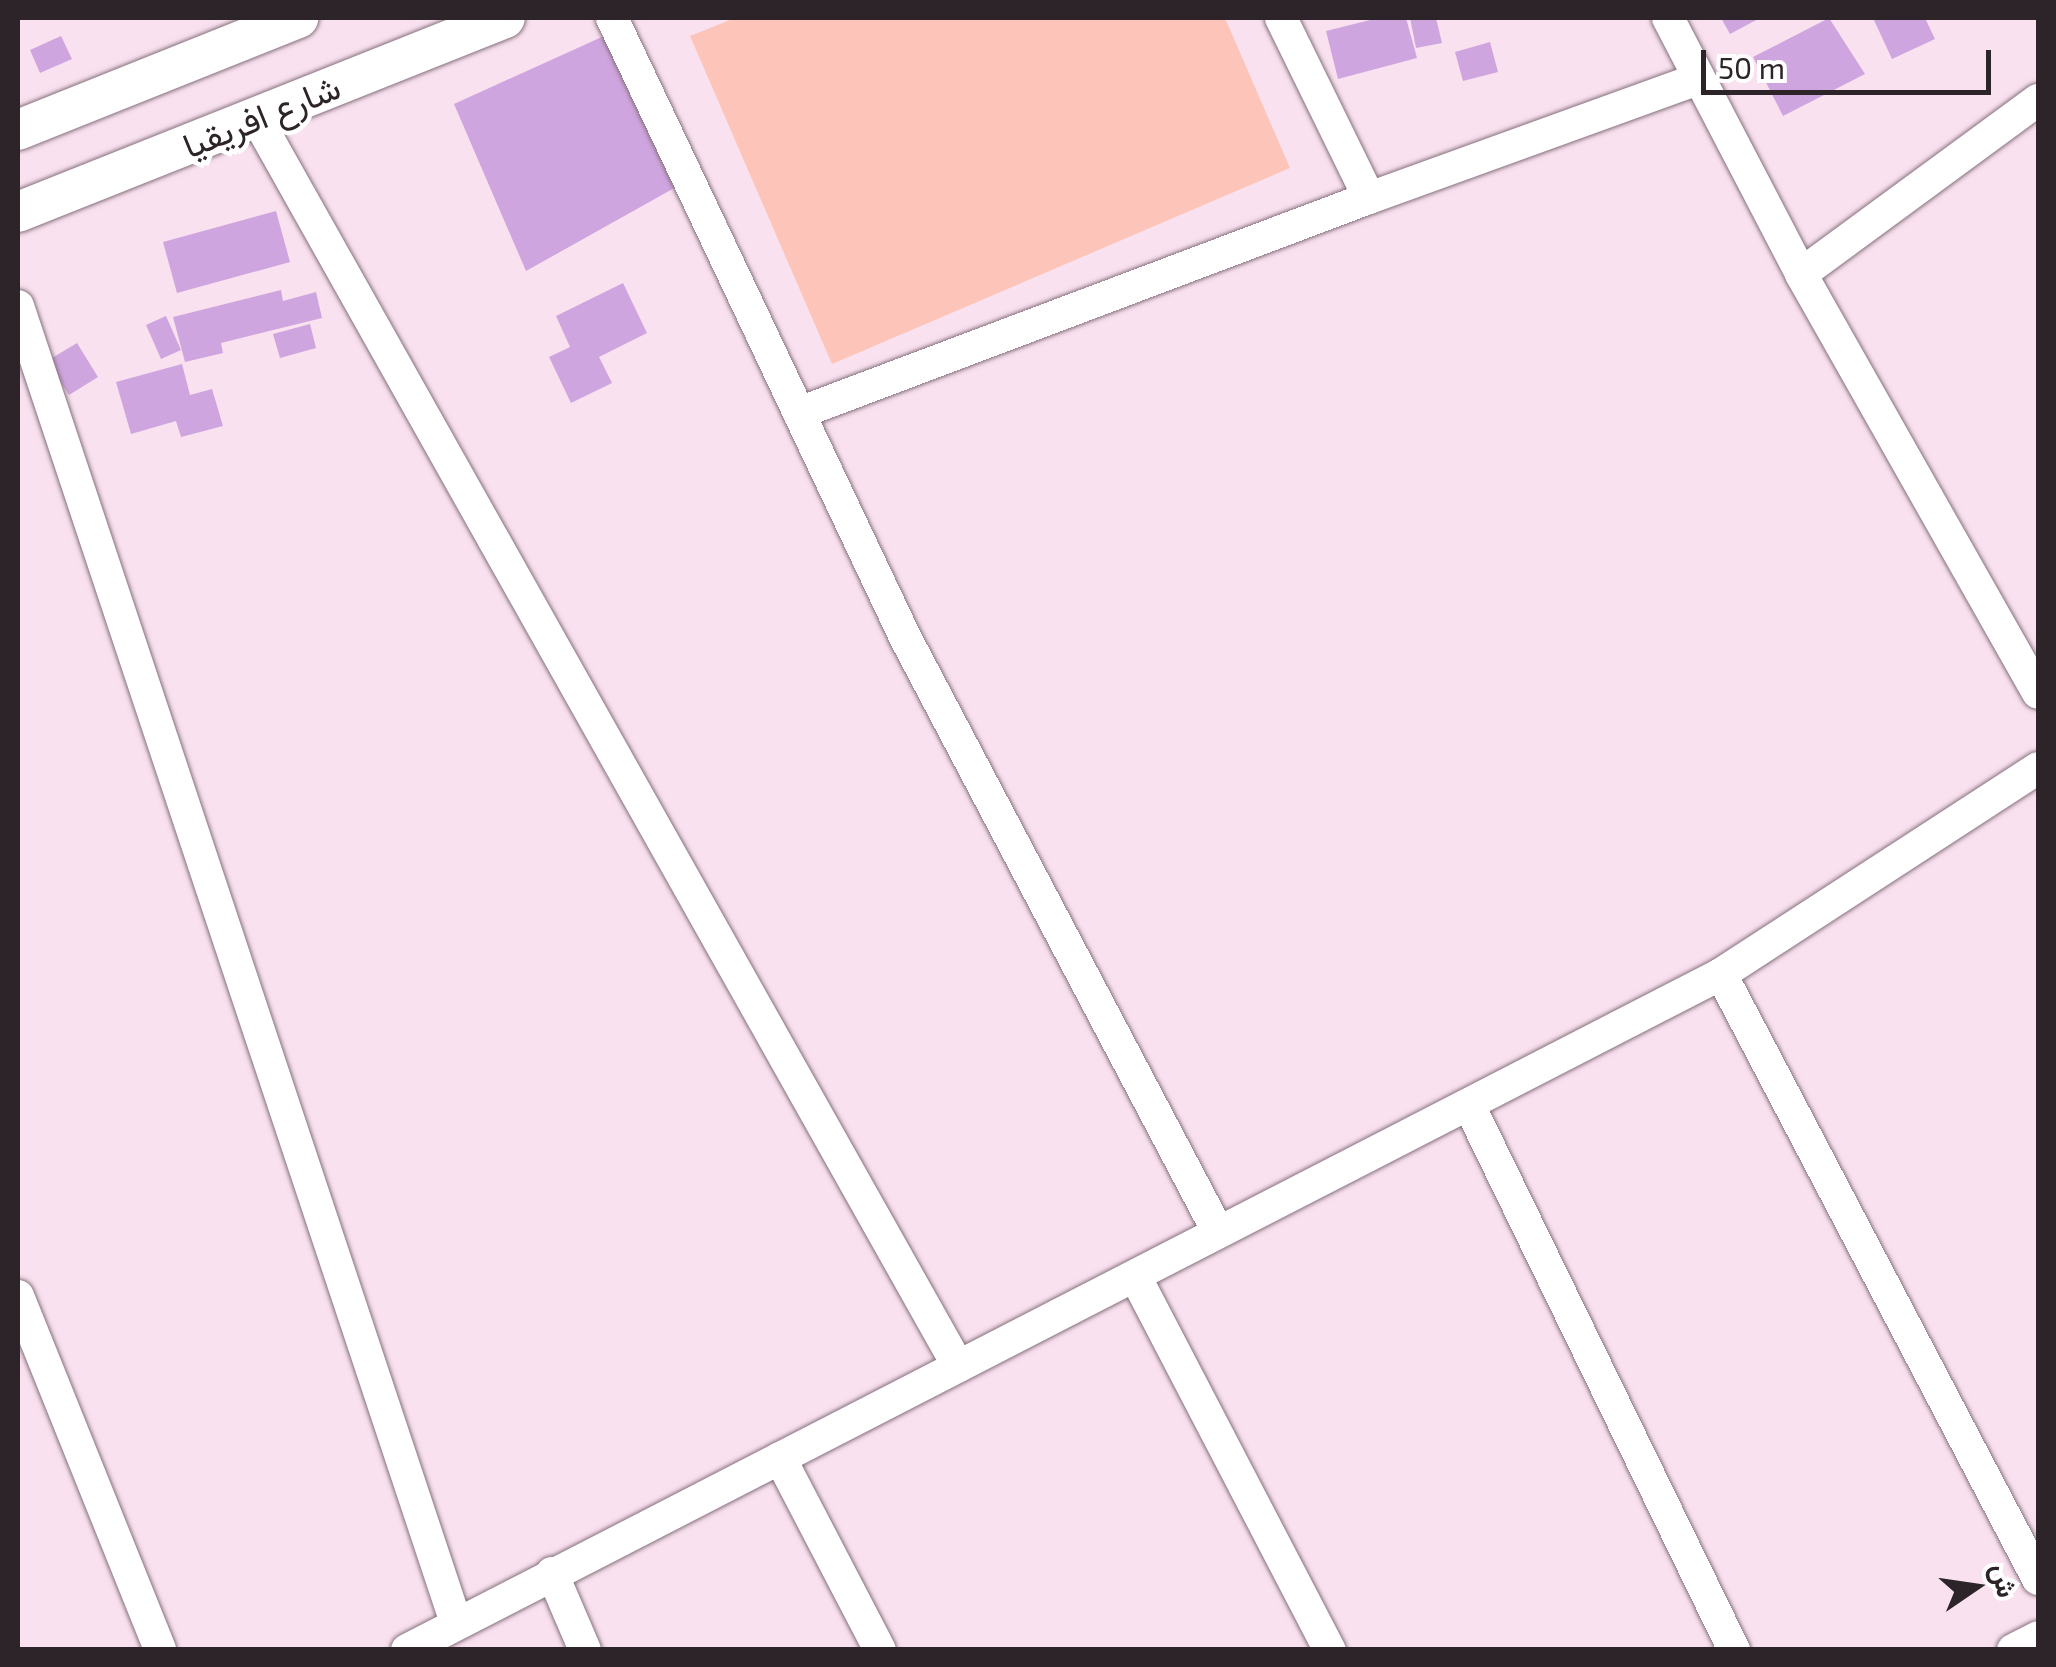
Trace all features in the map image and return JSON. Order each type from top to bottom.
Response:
[{"type":"street","points":[[18,130],[298,18]]},
{"type":"street","name":"شارع افريقيا","points":[[18,212],[505,18]]},
{"type":"street","points":[[612,18],[906,639],[1216,1228]]},
{"type":"street","points":[[1281,18],[1368,198]]},
{"type":"street","points":[[1668,18],[1801,274],[2038,693]]},
{"type":"street","points":[[799,413],[1368,198],[1698,79]]},
{"type":"street","points":[[1801,274],[2038,100]]},
{"type":"street","points":[[256,117],[958,1366]]},
{"type":"street","points":[[18,306],[456,1622]]},
{"type":"street","points":[[407,1650],[1135,1276],[1216,1228],[1469,1106],[1721,974],[2038,768]]},
{"type":"street","points":[[1721,974],[2038,1579]]},
{"type":"street","points":[[1469,1106],[1734,1650]]},
{"type":"street","points":[[1135,1276],[1330,1650]]},
{"type":"street","points":[[18,1296],[160,1650]]},
{"type":"street","points":[[780,1458],[880,1650]]},
{"type":"street","points":[[552,1573],[585,1650]]},
{"type":"street","points":[[2013,1650],[2038,1637]]},
{"type":"shaded area","points":[[735,18],[1225,18],[1290,168],[832,364],[690,36]]},
{"type":"building","points":[[1378,18],[1406,18],[1417,58],[1338,79],[1326,31]]},
{"type":"building","points":[[1410,18],[1436,18],[1442,43],[1416,48]]},
{"type":"building","points":[[1721,18],[1760,18],[1730,34]]},
{"type":"building","points":[[1829,18],[1865,74],[1783,116],[1753,57]]},
{"type":"building","points":[[1873,18],[1925,18],[1935,39],[1892,59]]},
{"type":"building","points":[[61,36],[72,59],[40,73],[30,50]]},
{"type":"building","points":[[604,36],[678,186],[526,271],[454,104]]},
{"type":"building","points":[[1490,42],[1498,72],[1463,81],[1455,52]]},
{"type":"building","points":[[276,211],[290,262],[177,293],[163,242]]},
{"type":"building","points":[[623,283],[647,333],[599,357],[612,383],[571,403],[549,357],[570,347],[556,316]]},
{"type":"building","points":[[281,290],[283,301],[316,292],[322,318],[221,343],[223,353],[185,362],[173,317]]},
{"type":"building","points":[[166,316],[181,350],[161,359],[146,325]]},
{"type":"building","points":[[310,324],[316,348],[280,358],[273,334]]},
{"type":"building","points":[[77,343],[98,377],[69,395],[47,361]]},
{"type":"building","points":[[182,364],[190,395],[212,389],[223,426],[181,437],[176,421],[131,434],[116,382]]}]
